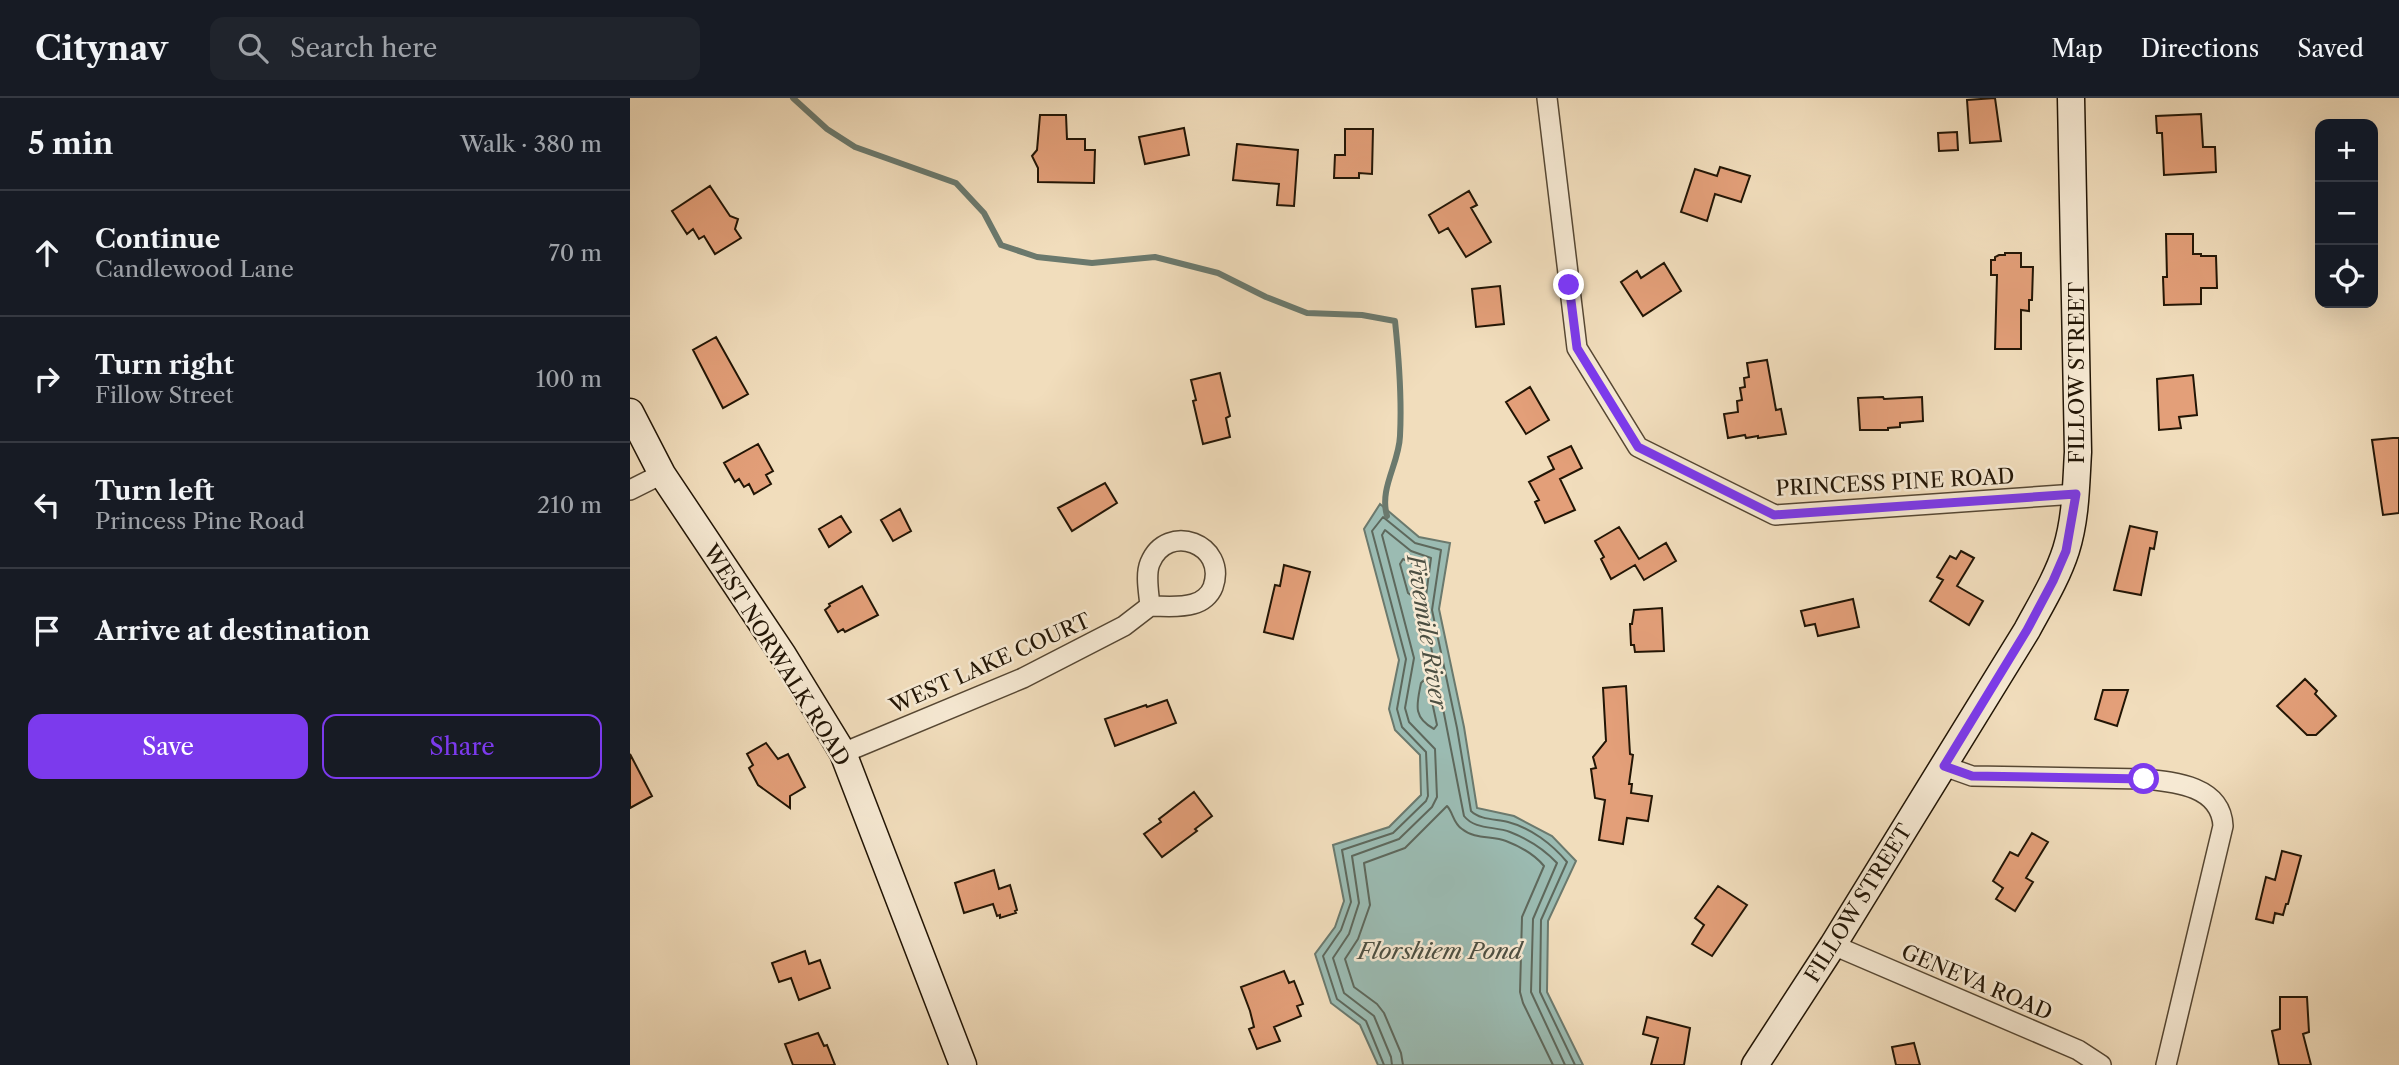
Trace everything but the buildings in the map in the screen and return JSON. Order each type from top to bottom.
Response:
[{"type":"main road","name":"FILLOW STREET","points":[[1755,1065],[1833,945],[2027,630],[2053,581],[2068,542],[2076,494],[2078,383],[2071,98]]},
{"type":"main road","name":"WEST NORWALK ROAD","points":[[630,412],[662,474],[783,655],[843,753],[963,1065]]},
{"type":"street","name":"PRINCESS PINE ROAD","points":[[1547,98],[1577,348],[1638,447],[1774,515],[2076,494]]},
{"type":"street","points":[[630,490],[662,474]]},
{"type":"street","name":"WEST LAKE COURT","points":[[843,753],[1023,678],[1124,626],[1150,606]]},
{"type":"street","points":[[1944,766],[1972,776],[2144,779],[2173,782],[2200,790],[2218,808],[2222,816],[2222,826],[2166,1065]]},
{"type":"street","name":"GENEVA ROAD","points":[[1833,945],[2078,1050],[2101,1065]]},
{"type":"water","name":"Florshiem Pond","points":[[1380,504],[1419,537],[1450,543],[1439,609],[1464,727],[1477,808],[1514,816],[1552,836],[1576,861],[1548,921],[1547,992],[1583,1065],[1378,1065],[1360,1025],[1331,1003],[1315,954],[1335,927],[1344,901],[1333,845],[1389,827],[1421,795],[1420,755],[1395,730],[1389,709],[1399,660],[1364,529]]},
{"type":"waterway","name":"Fivemile River","points":[[793,98],[827,129],[855,147],[956,183],[984,213],[1001,245],[1037,257],[1092,263],[1155,257],[1218,273],[1266,297],[1307,313],[1362,315],[1395,321],[1400,378],[1400,436],[1387,486],[1387,516]]},
{"type":"route","points":[[1569,285],[1577,348],[1638,447],[1774,515],[2076,494],[2066,551],[2053,581],[2027,630],[1944,766],[1972,776],[2144,779]]}]
